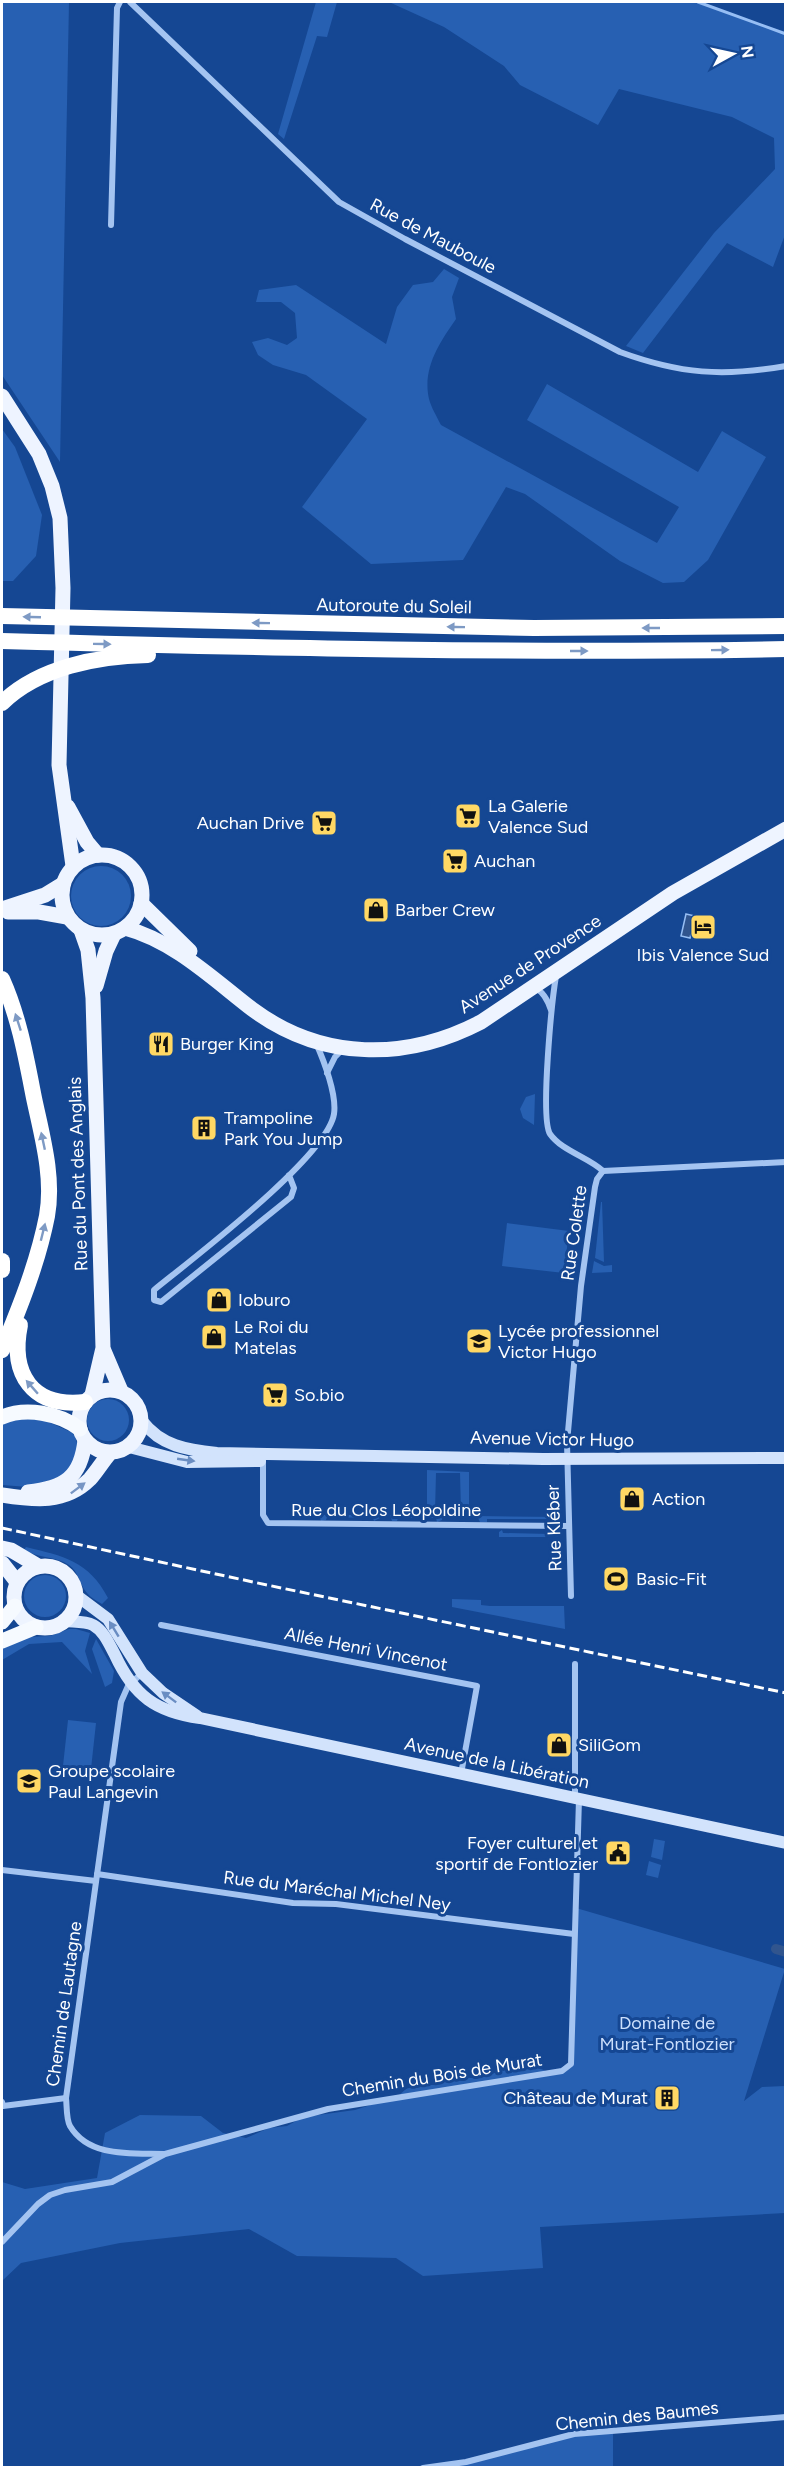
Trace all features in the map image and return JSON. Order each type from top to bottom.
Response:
[{"type":"highway","name":"Autoroute du Soleil","points":[[2,616],[534,628],[786,626]]},
{"type":"highway","points":[[2,641],[386,651]]},
{"type":"highway","points":[[2,703],[21,688],[50,673],[117,656],[386,651],[786,649]]},
{"type":"highway","points":[[2,979],[20,1027],[46,1152],[49,1186],[47,1215],[27,1285],[2,1350]]},
{"type":"highway","points":[[2,1261],[2,1270]]},
{"type":"highway","points":[[27,1285],[16,1344],[19,1364],[25,1379],[33,1391],[54,1402],[66,1404],[88,1399]]},
{"type":"highway","points":[[2,1417],[18,1412],[33,1412],[72,1424],[82,1435]]},
{"type":"highway","points":[[2,1622],[15,1606]]},
{"type":"highway","points":[[2,1641],[36,1627]]},
{"type":"main road","points":[[2,396],[32,439],[52,486],[60,518],[63,588],[59,765],[73,867]]},
{"type":"main road","points":[[62,792],[75,823],[98,855]]},
{"type":"main road","name":"Avenue de Provence","points":[[141,903],[178,942],[281,1018],[332,1038],[387,1042],[426,1036],[475,1015],[693,870],[786,819]]},
{"type":"main road","name":"Avenue de Provence","points":[[119,931],[161,942],[274,1024],[315,1042],[345,1048],[387,1050],[429,1044],[481,1022],[673,893],[786,829]]},
{"type":"main road","points":[[98,855],[118,858],[128,865],[136,874],[141,885],[141,903],[133,921],[119,931],[96,936],[81,930],[67,917],[61,895],[63,884],[73,867],[84,858],[98,855]]},
{"type":"main road","points":[[2,911],[45,895],[63,884]]},
{"type":"main road","points":[[2,911],[30,911],[67,917]]},
{"type":"main road","name":"Rue du Pont des Anglais","points":[[81,930],[88,950],[93,998],[103,1348],[88,1399]]},
{"type":"main road","name":"Rue du Pont des Anglais","points":[[93,998],[106,951],[119,931]]},
{"type":"main road","name":"Rue du Pont des Anglais","points":[[103,1348],[121,1391]]},
{"type":"main road","points":[[2,1490],[34,1491],[64,1483],[74,1475],[80,1466],[82,1435],[79,1420],[88,1399],[101,1391],[121,1391],[138,1406],[142,1421],[140,1431],[129,1447],[110,1453],[96,1450],[82,1435]]},
{"type":"main road","name":"Avenue Victor Hugo","points":[[142,1421],[156,1436],[167,1443],[197,1451],[567,1459],[786,1458]]},
{"type":"main road","name":"Avenue Victor Hugo","points":[[129,1447],[187,1462],[262,1460],[318,1455]]},
{"type":"main road","points":[[2,1495],[39,1500],[65,1496],[90,1479],[110,1453]]},
{"type":"main road","points":[[2,1548],[38,1566],[47,1566],[64,1572],[74,1586],[75,1605],[65,1621],[51,1628],[36,1627],[23,1619],[15,1606],[17,1582],[23,1575],[38,1566]]},
{"type":"main road","points":[[2,1563],[17,1582]]},
{"type":"main road","name":"Avenue de la Libération","points":[[76,1595],[108,1619],[142,1673],[163,1693],[200,1718]]},
{"type":"main road","name":"Avenue de la Libération","points":[[65,1621],[87,1623],[99,1629],[130,1683],[138,1692],[162,1709],[176,1715],[200,1718],[786,1843]]},
{"type":"street","points":[[111,225],[117,8],[120,2]]},
{"type":"street","name":"Rue de Mauboule","points":[[130,2],[339,202],[395,234],[620,352],[653,364],[674,369],[714,373],[756,371],[786,366]]},
{"type":"street","name":"Rue Colette","points":[[556,970],[546,1125],[555,1139],[590,1160],[603,1171],[595,1187],[581,1286],[567,1459]]},
{"type":"street","points":[[532,987],[543,993],[552,1013]]},
{"type":"street","points":[[289,1175],[294,1188],[291,1197],[161,1302],[154,1300],[154,1290],[289,1175],[319,1144],[332,1124],[334,1100],[315,1042]]},
{"type":"street","points":[[326,1074],[335,1058],[345,1048]]},
{"type":"street","points":[[603,1171],[786,1162]]},
{"type":"street","name":"Rue Kléber","points":[[567,1459],[571,1596]]},
{"type":"street","name":"Rue du Clos Léopoldine","points":[[262,1460],[263,1515],[268,1523],[569,1526]]},
{"type":"street","name":"Allée Henri Vincenot","points":[[161,1625],[477,1686],[461,1774]]},
{"type":"street","points":[[575,1664],[577,1798]]},
{"type":"street","points":[[130,1683],[142,1673]]},
{"type":"street","name":"Chemin de Lautagne","points":[[130,1683],[121,1702],[66,2098],[69,2125],[89,2145],[116,2153],[165,2154]]},
{"type":"street","name":"Chemin du Bois de Murat","points":[[165,2154],[328,2109],[562,2071],[571,2064],[577,1798]]},
{"type":"street","name":"Rue du Maréchal Michel Ney","points":[[2,1870],[97,1877],[293,1904],[336,1904],[574,1934]]},
{"type":"street","points":[[2,2106],[66,2098]]},
{"type":"street","points":[[2,2242],[38,2204],[50,2195],[65,2190],[112,2182],[165,2154]]},
{"type":"street","name":"Chemin des Baumes","points":[[423,2468],[466,2462],[574,2434],[786,2417]]},
{"type":"green space","points":[[2,2],[69,2],[60,462],[2,375]]},
{"type":"green space","points":[[316,2],[337,2],[327,37],[317,36],[284,139],[278,134]]},
{"type":"green space","points":[[389,2],[698,2],[785,34],[786,232],[773,267],[727,243],[643,353],[626,346],[714,233],[775,169],[774,138],[732,117],[619,89],[598,125],[520,85],[504,66],[444,27]]},
{"type":"green space","points":[[444,269],[459,278],[452,297],[456,319],[434,356],[428,377],[429,399],[441,425],[657,543],[679,507],[527,420],[547,384],[698,472],[722,431],[766,457],[708,560],[684,582],[663,583],[620,561],[525,494],[506,487],[463,560],[371,564],[302,507],[367,419],[306,375],[273,365],[258,355],[252,342],[268,338],[287,345],[297,338],[295,313],[281,302],[256,302],[259,290],[296,285],[386,344],[397,307],[413,285],[433,282]]},
{"type":"green space","points":[[2,429],[15,447],[42,515],[36,556],[13,581],[2,581]]},
{"type":"green space","points":[[101,866],[122,875],[131,896],[122,917],[101,926],[80,917],[71,896],[80,875]]},
{"type":"green space","points":[[535,1094],[534,1125],[523,1118],[520,1109],[526,1097]]},
{"type":"green space","points":[[602,1202],[604,1262],[595,1258]]},
{"type":"green space","points":[[507,1223],[569,1231],[564,1273],[502,1266]]},
{"type":"green space","points":[[594,1261],[604,1266],[612,1265],[612,1272],[592,1273]]},
{"type":"green space","points":[[108,1399],[123,1405],[129,1420],[123,1435],[108,1441],[93,1435],[87,1420],[93,1405]]},
{"type":"green space","points":[[13,1419],[42,1419],[73,1433],[78,1450],[66,1475],[28,1487],[2,1485],[2,1423]]},
{"type":"green space","points":[[427,1470],[469,1472],[469,1512],[461,1512],[460,1473],[436,1473],[435,1512],[427,1512]]},
{"type":"green space","points":[[319,1515],[380,1515],[380,1518],[374,1521],[373,1518],[327,1517],[326,1520],[321,1521]]},
{"type":"green space","points":[[390,1515],[443,1515],[442,1520],[437,1522],[436,1518],[398,1518],[397,1521],[392,1521]]},
{"type":"green space","points":[[477,1516],[558,1517],[558,1520],[549,1522],[549,1519],[487,1519],[487,1522],[480,1522]]},
{"type":"green space","points":[[502,1530],[503,1533],[549,1534],[550,1530],[559,1533],[558,1537],[499,1537],[499,1532]]},
{"type":"green space","points":[[26,1547],[74,1562],[92,1576],[108,1598],[102,1604],[96,1601],[87,1593],[75,1571],[69,1565],[29,1553],[24,1550]]},
{"type":"green space","points":[[45,1575],[60,1581],[66,1596],[60,1611],[45,1617],[30,1611],[24,1596],[30,1581]]},
{"type":"green space","points":[[452,1599],[481,1600],[481,1605],[490,1606],[564,1606],[565,1629],[452,1607]]},
{"type":"green space","points":[[69,1629],[90,1633],[85,1651],[92,1674],[62,1642],[29,1644],[2,1660],[2,1649],[28,1637],[50,1636]]},
{"type":"green space","points":[[96,1639],[114,1671],[112,1683],[105,1687],[92,1649]]},
{"type":"green space","points":[[68,1720],[96,1723],[90,1778],[62,1775]]},
{"type":"green space","points":[[654,1839],[665,1841],[662,1860],[651,1857]]},
{"type":"green space","points":[[649,1861],[661,1865],[658,1878],[646,1875]]},
{"type":"green space","name":"Domaine de Murat-Fontlozier","points":[[576,1908],[785,1969],[744,2101],[762,2087],[785,2086],[785,2213],[540,2227],[543,2268],[423,2276],[396,2258],[297,2256],[249,2229],[120,2243],[21,2263],[2,2281],[2,2182],[25,2189],[97,2178],[105,2133],[140,2115],[201,2116],[223,2133],[246,2138],[269,2128],[287,2126],[303,2117],[355,2110],[398,2096],[406,2089],[417,2085],[436,2085],[448,2073],[471,2078],[526,2065],[550,2073],[571,2063]]},
{"type":"green space","points":[[613,2431],[613,2467],[423,2468],[466,2462],[574,2434]]},
{"type":"shaded area","points":[[686,914],[695,916],[690,938],[681,936]]},
{"type":"waterway","points":[[698,2],[786,34]]},
{"type":"waterway","points":[[776,1949],[786,1952]]},
{"type":"railway","points":[[2,1528],[786,1693]]},
{"type":"place","name":"La Galerie Valence Sud","points":[[468,816]]},
{"type":"place","name":"Auchan Drive","points":[[324,823]]},
{"type":"place","name":"Auchan","points":[[455,861]]},
{"type":"place","name":"Barber Crew","points":[[376,910]]},
{"type":"place","name":"Ibis Valence Sud","points":[[703,927]]},
{"type":"place","name":"Burger King","points":[[161,1044]]},
{"type":"place","name":"Trampoline Park You Jump","points":[[204,1128]]},
{"type":"place","name":"Ioburo","points":[[219,1300]]},
{"type":"place","name":"Le Roi du Matelas","points":[[214,1337]]},
{"type":"place","name":"Lycée professionnel Victor Hugo","points":[[479,1341]]},
{"type":"place","name":"So.bio","points":[[275,1395]]},
{"type":"place","name":"Action","points":[[632,1499]]},
{"type":"place","name":"Basic-Fit","points":[[616,1579]]},
{"type":"place","name":"SiliGom","points":[[559,1745]]},
{"type":"place","name":"Groupe scolaire Paul Langevin","points":[[29,1781]]},
{"type":"place","name":"Foyer culturel et sportif de Fontlozier","points":[[618,1853]]},
{"type":"place","name":"Château de Murat","points":[[667,2098]]}]
